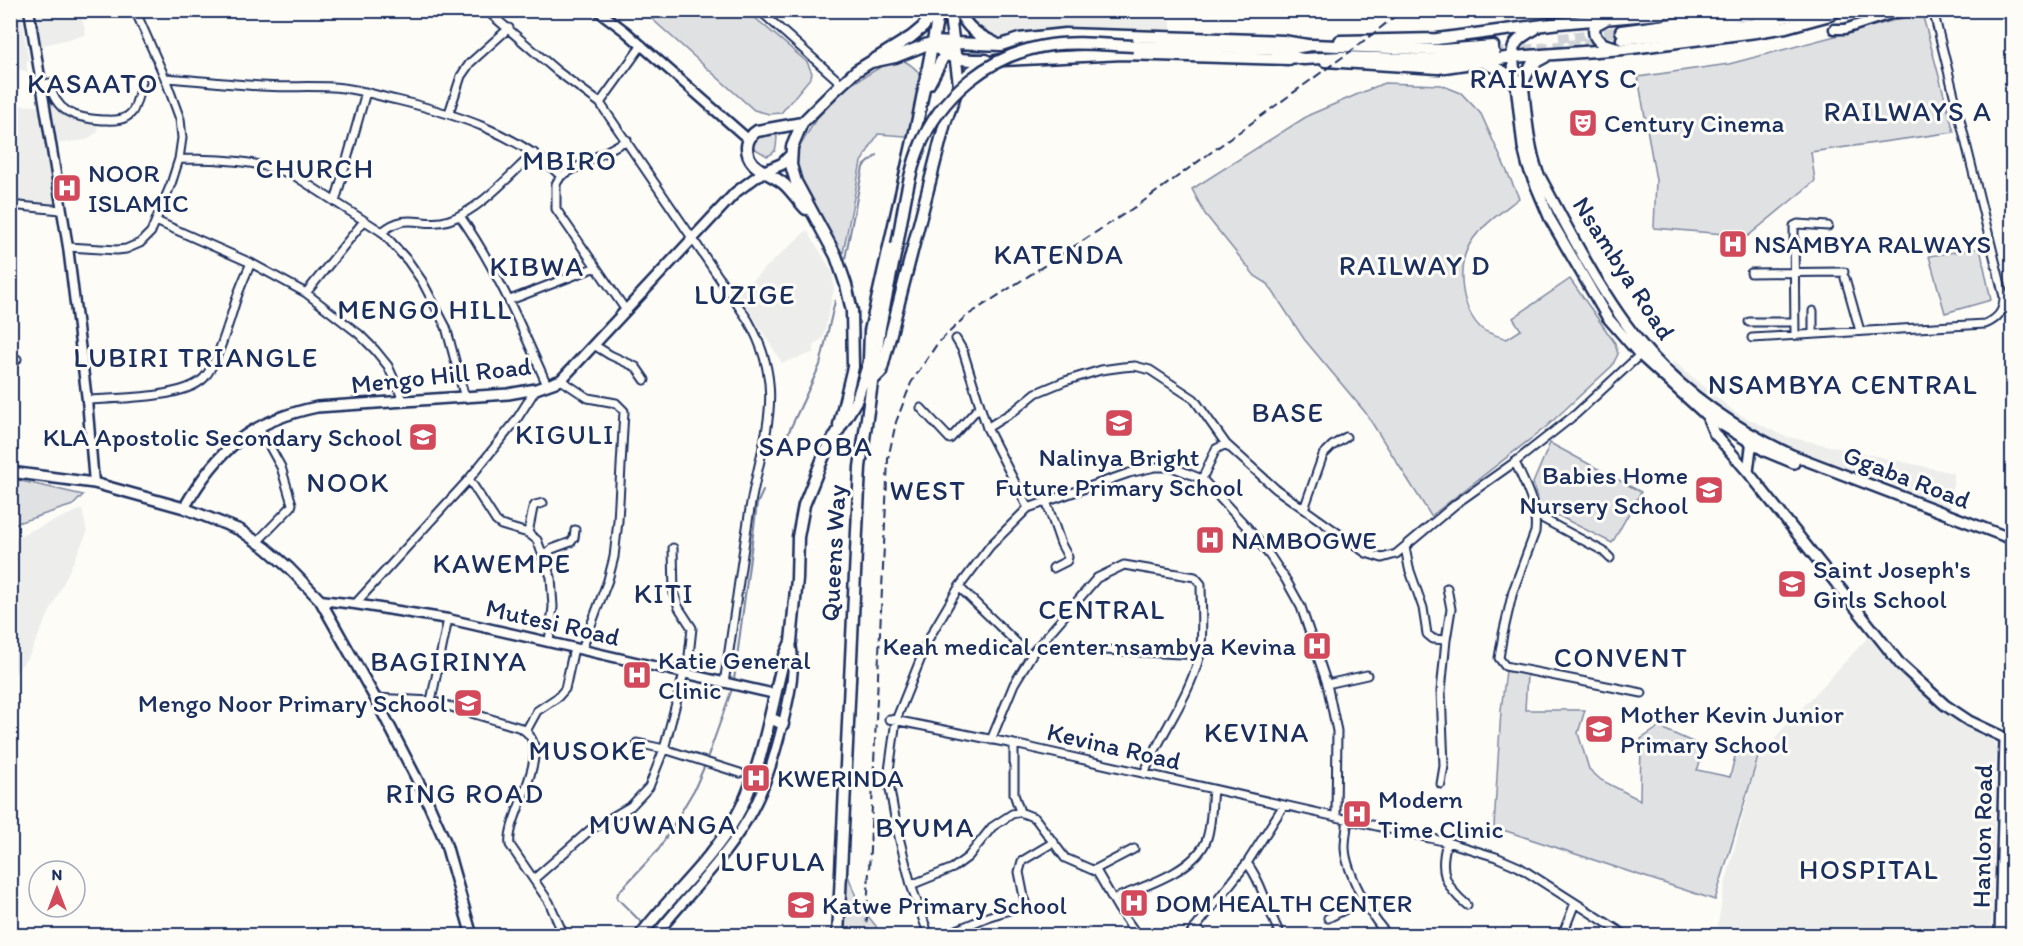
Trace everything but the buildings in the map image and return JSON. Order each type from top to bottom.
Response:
[{"type":"main road","points":[[869,361],[870,331],[922,101],[937,10]]},
{"type":"main road","points":[[837,433],[853,367],[853,323],[843,274],[836,256],[796,182],[791,165],[791,155],[796,134],[802,123],[856,71],[901,44],[923,27],[937,10]]},
{"type":"main road","name":"Queens Way","points":[[838,936],[860,467],[871,382],[881,372],[945,123],[959,84],[951,24],[952,10]]},
{"type":"main road","points":[[959,10],[962,19],[976,34],[1001,45]]},
{"type":"main road","points":[[871,382],[880,327],[917,153],[935,116],[964,85],[996,62],[1016,53],[1034,48],[1068,44],[1287,49],[1340,41],[1437,39],[1543,25],[1704,10]]},
{"type":"main road","points":[[933,42],[939,51],[956,58],[1001,60],[1123,54],[1303,59],[1379,66],[1438,68],[1553,54],[1780,10]]},
{"type":"main road","points":[[1612,18],[1600,21],[1595,25],[1593,31],[1596,39],[1608,46],[1622,39],[1754,24],[1816,10]]},
{"type":"main road","points":[[1622,39],[1766,31],[1830,15],[1839,10]]},
{"type":"main road","points":[[1515,42],[1524,34],[1543,25]]},
{"type":"main road","points":[[1497,31],[1507,35],[1515,42],[1519,83]]},
{"type":"main road","points":[[871,62],[895,57],[933,42],[1001,45],[1020,39],[1065,34],[1283,41],[1312,45],[1442,50],[1494,50],[1442,60],[1342,57],[1303,59],[1287,55],[1202,48]]},
{"type":"main road","points":[[922,101],[944,54],[954,43]]},
{"type":"main road","points":[[1519,83],[1532,64],[1553,54]]},
{"type":"main road","points":[[959,84],[977,66],[1001,60]]},
{"type":"main road","points":[[1483,62],[1504,72],[1519,83]]},
{"type":"main road","name":"Nsambya Road","points":[[1519,83],[1538,173],[1580,249],[1643,352],[1752,440]]},
{"type":"main road","points":[[746,184],[750,169],[748,140],[757,131],[802,123]]},
{"type":"main road","points":[[748,153],[752,163],[786,186],[818,222]]},
{"type":"main road","points":[[763,172],[782,164],[791,155]]},
{"type":"main road","name":"Mengo Hill Road","points":[[184,508],[207,471],[234,443],[259,427],[291,413],[317,407],[508,394],[536,389],[561,380],[691,239],[746,184],[763,172]]},
{"type":"main road","points":[[640,936],[705,861],[735,819],[753,777],[775,694],[789,658],[797,579],[798,537],[804,505],[825,453],[857,399],[880,327]]},
{"type":"main road","points":[[1643,352],[1707,416],[1752,440],[1748,472]]},
{"type":"main road","points":[[1707,416],[1714,433],[1748,472],[1900,664],[1945,705],[1969,721],[2009,738]]},
{"type":"main road","name":"Ggaba Road","points":[[1752,440],[2013,539]]},
{"type":"main road","points":[[10,472],[94,483],[184,508],[240,531],[289,568],[321,600],[375,698],[440,828],[472,936]]},
{"type":"main road","points":[[770,718],[783,724]]},
{"type":"main road","name":"Hanlon Road","points":[[2000,936],[2009,738]]},
{"type":"main road","points":[[655,917],[664,924]]},
{"type":"street","points":[[29,10],[68,247],[87,400],[94,483]]},
{"type":"street","points":[[68,247],[126,249],[140,243],[151,232],[179,159],[182,138],[180,118],[135,10]]},
{"type":"street","points":[[486,10],[557,71],[600,103],[748,320],[765,355],[770,386],[768,422],[749,514],[724,683]]},
{"type":"street","points":[[597,10],[642,45],[748,140]]},
{"type":"street","points":[[759,10],[842,84]]},
{"type":"street","points":[[1834,29],[1845,29],[1903,10]]},
{"type":"street","points":[[1752,338],[1985,324],[1997,318],[2004,306],[2004,297],[1933,10]]},
{"type":"street","points":[[449,113],[461,76],[470,63],[509,28]]},
{"type":"street","points":[[600,103],[642,45]]},
{"type":"street","points":[[165,78],[264,87],[323,87],[366,92],[449,113],[534,153],[561,177]]},
{"type":"street","points":[[41,85],[49,83],[58,103],[74,116],[83,119],[115,121],[121,120],[133,110],[142,81]]},
{"type":"street","points":[[335,202],[366,92]]},
{"type":"street","points":[[625,309],[554,204],[556,184],[561,177],[627,140]]},
{"type":"street","points":[[382,232],[391,225],[403,221],[437,222],[460,216],[534,153]]},
{"type":"street","points":[[179,159],[245,161],[267,165],[295,176],[382,232],[422,281],[446,327],[465,398]]},
{"type":"street","points":[[10,205],[61,210]]},
{"type":"street","points":[[460,216],[495,270],[547,385]]},
{"type":"street","points":[[156,221],[251,263],[306,293],[359,334],[375,350],[388,366],[404,402]]},
{"type":"street","points":[[306,293],[364,221]]},
{"type":"street","points":[[1795,335],[1794,226],[1798,224],[1828,226]]},
{"type":"street","points":[[87,400],[176,391],[202,380],[221,344],[251,263]]},
{"type":"street","points":[[510,300],[596,267]]},
{"type":"street","points":[[1751,273],[1845,275],[1860,331]]},
{"type":"street","points":[[1813,311],[1813,334]]},
{"type":"street","points":[[1749,322],[1795,322]]},
{"type":"street","points":[[956,339],[963,351],[987,428],[1028,508]]},
{"type":"street","points":[[594,345],[636,367],[645,380]]},
{"type":"street","points":[[987,428],[1045,388],[1101,370],[1135,366],[1150,370],[1186,392],[1202,409],[1226,444],[1276,489],[1334,532],[1374,557],[1382,558],[1405,547],[1486,481],[1515,462],[1576,414],[1643,352]]},
{"type":"street","points":[[10,368],[17,359]]},
{"type":"street","name":"Mengo Hill Road","points":[[561,380],[588,398],[619,405],[624,412],[614,556],[608,580],[578,649]]},
{"type":"street","points":[[355,604],[469,479],[515,422],[536,389]]},
{"type":"street","points":[[921,408],[950,439],[980,406]]},
{"type":"street","points":[[257,542],[292,504],[281,467],[259,427]]},
{"type":"street","points":[[1304,509],[1323,454],[1346,437]]},
{"type":"street","points":[[1202,479],[1216,449],[1226,444]]},
{"type":"street","points":[[1515,462],[1535,507],[1535,532],[1513,591],[1503,634],[1499,658],[1501,663],[1505,666],[1642,693]]},
{"type":"street","points":[[929,936],[911,885],[897,829],[888,778],[892,719],[928,638],[959,587],[990,546],[1028,508],[1129,473],[1155,467],[1172,467],[1202,479],[1247,527],[1286,580],[1301,607],[1327,684],[1336,731],[1336,816]]},
{"type":"street","points":[[469,479],[496,521],[537,540],[551,577],[549,642]]},
{"type":"street","points":[[1046,501],[1068,557],[1067,561],[1053,568]]},
{"type":"street","points":[[528,534],[533,508],[543,503]]},
{"type":"street","points":[[1536,515],[1603,551],[1610,558]]},
{"type":"street","points":[[542,557],[552,549],[571,542],[575,530]]},
{"type":"street","points":[[1405,547],[1409,567],[1423,608],[1427,634],[1433,639],[1446,640]]},
{"type":"street","points":[[534,879],[590,830],[631,806],[650,787],[664,749],[686,674],[692,628],[679,608],[674,594],[673,548]]},
{"type":"street","points":[[991,740],[1014,684],[1034,651],[1097,578],[1124,565],[1195,577],[1199,580],[1200,655],[1189,686],[1144,774]]},
{"type":"street","points":[[959,587],[1023,649]]},
{"type":"street","points":[[1441,784],[1444,756],[1441,691],[1451,609],[1447,588]]},
{"type":"street","name":"Mutesi Road","points":[[321,600],[448,619],[775,694]]},
{"type":"street","points":[[431,702],[448,619]]},
{"type":"street","points":[[526,730],[537,711],[558,697],[565,689],[578,649]]},
{"type":"street","points":[[1085,649],[1200,655]]},
{"type":"street","points":[[655,936],[704,878],[748,818],[766,783],[792,687],[789,658]]},
{"type":"street","points":[[1327,684],[1367,675]]},
{"type":"street","points":[[375,698],[431,702],[526,730],[533,743],[533,762],[509,840],[510,845],[549,902],[564,936]]},
{"type":"street","name":"Kevina Road","points":[[892,719],[1348,818],[1447,842],[1496,857],[1519,867],[1627,936]]},
{"type":"street","points":[[638,743],[740,773]]},
{"type":"street","points":[[1014,744],[1014,787],[1020,812]]},
{"type":"street","points":[[1113,899],[1155,881],[1195,858],[1207,838],[1213,790]]},
{"type":"street","points":[[1189,936],[1247,863],[1284,805]]},
{"type":"street","points":[[911,885],[953,868],[973,852],[992,827],[1012,814],[1020,812],[1035,818],[1065,858],[1094,870],[1100,876],[1138,936]]},
{"type":"street","points":[[1348,818],[1345,847],[1347,862],[1364,900],[1379,926],[1389,936]]},
{"type":"street","points":[[942,936],[990,915],[1024,906],[1019,872],[1022,861],[1054,842]]},
{"type":"street","points":[[1447,842],[1443,858],[1445,877],[1457,897],[1467,905]]},
{"type":"street","points":[[1094,870],[1134,849]]},
{"type":"street","points":[[1247,863],[1257,879],[1281,936]]},
{"type":"street","points":[[1328,918],[1364,900]]},
{"type":"street","points":[[1562,936],[1575,903]]},
{"type":"street","points":[[1195,928],[1205,936]]},
{"type":"shaded area","points":[[10,11],[21,11],[29,62],[26,61],[28,72],[11,67]]},
{"type":"shaded area","points":[[33,11],[80,11],[86,35],[40,46]]},
{"type":"shaded area","points":[[643,11],[747,11],[807,62],[812,73],[811,77],[781,113],[769,114],[754,110]]},
{"type":"shaded area","points":[[965,11],[1169,11],[1173,39],[993,37],[979,28]]},
{"type":"shaded area","points":[[1922,13],[1954,132],[1811,152],[1815,181],[1748,236],[1654,228],[1656,180],[1638,77],[1729,64]]},
{"type":"shaded area","points":[[902,60],[913,67],[924,83],[925,104],[919,137],[878,134],[861,162],[842,258],[797,174],[796,153],[816,119],[848,86],[889,62]]},
{"type":"shaded area","points":[[1384,83],[1441,85],[1461,93],[1481,114],[1519,198],[1480,230],[1466,252],[1463,263],[1463,288],[1469,311],[1475,321],[1485,331],[1507,339],[1521,330],[1513,318],[1570,279],[1615,343],[1618,354],[1612,366],[1546,427],[1431,516],[1365,412],[1304,339],[1268,284],[1255,276],[1205,214],[1192,189],[1309,115]]},
{"type":"shaded area","points":[[46,84],[51,94],[70,115],[82,121],[97,120],[98,132],[86,140],[55,144]]},
{"type":"shaded area","points":[[11,105],[40,106],[57,207],[11,203]]},
{"type":"shaded area","points":[[772,133],[777,135],[777,142],[771,154],[767,156],[752,147],[759,137]]},
{"type":"shaded area","points":[[807,230],[833,273],[834,289],[823,338],[815,344],[813,353],[782,363],[738,293]]},
{"type":"shaded area","points":[[1980,248],[1991,300],[1945,313],[1929,256]]},
{"type":"shaded area","points":[[1672,360],[1735,412],[1784,436],[1954,473],[1951,508],[1777,443],[1729,417],[1674,372]]},
{"type":"shaded area","points":[[1550,443],[1641,492],[1612,543],[1539,506],[1533,483]]},
{"type":"shaded area","points":[[11,480],[83,495],[73,505],[11,525]]},
{"type":"shaded area","points":[[82,509],[87,533],[29,656],[11,678],[11,539]]},
{"type":"shaded area","points":[[1869,636],[1917,688],[1967,728],[1988,736],[1996,745],[1991,935],[1716,936],[1723,893],[1756,764],[1780,732]]},
{"type":"shaded area","points":[[1506,671],[1527,674],[1525,710],[1585,710],[1578,733],[1589,769],[1601,780],[1640,800],[1641,739],[1659,727],[1706,748],[1697,770],[1730,777],[1736,752],[1759,754],[1715,900],[1494,827],[1501,710]]},
{"type":"shaded area","points":[[846,870],[859,905],[876,926],[876,935],[845,936]]},
{"type":"waterway","points":[[845,259],[863,167],[877,155]]},
{"type":"waterway","points":[[778,455],[820,365],[835,301]]},
{"type":"waterway","points":[[734,680],[757,504],[763,491]]},
{"type":"waterway","points":[[707,759],[732,689]]},
{"type":"waterway","points":[[641,922],[617,898],[618,893],[659,849],[694,790],[705,765]]},
{"type":"tunnel","points":[[1559,38],[1621,31]]},
{"type":"tunnel","points":[[1494,53],[1622,39]]},
{"type":"railway","points":[[866,936],[888,459],[896,422],[911,383],[937,344],[965,317],[1141,203],[1351,51],[1403,10]]},
{"type":"place","name":"Century Cinema","points":[[1583,123]]},
{"type":"place","name":"NOOR ISLAMIC","points":[[67,188]]},
{"type":"place","name":"NSAMBYA RALWAYS","points":[[1733,244]]},
{"type":"place","name":"Nalinya Bright Future Primary School","points":[[1119,423]]},
{"type":"place","name":"KLA Apostolic Secondary School","points":[[423,437]]},
{"type":"place","name":"Babies Home Nursery School","points":[[1709,490]]},
{"type":"place","name":"NAMBOGWE","points":[[1210,540]]},
{"type":"place","name":"Saint Joseph's Girls School","points":[[1792,584]]},
{"type":"place","name":"Keah medical center nsambya Kevina","points":[[1317,646]]},
{"type":"place","name":"Katie General Clinic","points":[[637,675]]},
{"type":"place","name":"Mengo Noor Primary School","points":[[468,703]]},
{"type":"place","name":"Mother Kevin Junior Primary School","points":[[1599,729]]},
{"type":"place","name":"KWERINDA","points":[[756,778]]},
{"type":"place","name":"Modern Time Clinic","points":[[1357,814]]},
{"type":"place","name":"DOM HEALTH CENTER","points":[[1134,903]]},
{"type":"place","name":"Katwe Primary School","points":[[801,905]]},
{"type":"district","name":"RAILWAYS C","points":[[1554,78]]},
{"type":"district","name":"KASAATO","points":[[93,83]]},
{"type":"district","name":"RAILWAYS A","points":[[1908,111]]},
{"type":"district","name":"MBIRO","points":[[570,160]]},
{"type":"district","name":"CHURCH","points":[[315,168]]},
{"type":"district","name":"KATENDA","points":[[1059,254]]},
{"type":"district","name":"RAILWAY D","points":[[1415,265]]},
{"type":"district","name":"KIBWA","points":[[537,266]]},
{"type":"district","name":"LUZIGE","points":[[745,294]]},
{"type":"district","name":"MENGO HILL","points":[[425,309]]},
{"type":"district","name":"LUBIRI TRIANGLE","points":[[196,357]]},
{"type":"district","name":"NSAMBYA CENTRAL","points":[[1843,384]]},
{"type":"district","name":"BASE","points":[[1288,412]]},
{"type":"district","name":"KIGULI","points":[[565,434]]},
{"type":"district","name":"SAPOBA","points":[[816,446]]},
{"type":"district","name":"NOOK","points":[[348,482]]},
{"type":"district","name":"WEST","points":[[928,490]]},
{"type":"district","name":"KAWEMPE","points":[[502,563]]},
{"type":"district","name":"KITI","points":[[664,593]]},
{"type":"district","name":"CENTRAL","points":[[1102,609]]},
{"type":"district","name":"CONVENT","points":[[1621,657]]},
{"type":"district","name":"BAGIRINYA","points":[[449,661]]},
{"type":"district","name":"KEVINA","points":[[1257,732]]},
{"type":"district","name":"MUSOKE","points":[[588,750]]},
{"type":"district","name":"RING ROAD","points":[[465,793]]},
{"type":"district","name":"MUWANGA","points":[[663,824]]},
{"type":"district","name":"BYUMA","points":[[925,827]]},
{"type":"district","name":"LUFULA","points":[[773,861]]},
{"type":"district","name":"HOSPITAL","points":[[1869,869]]}]
